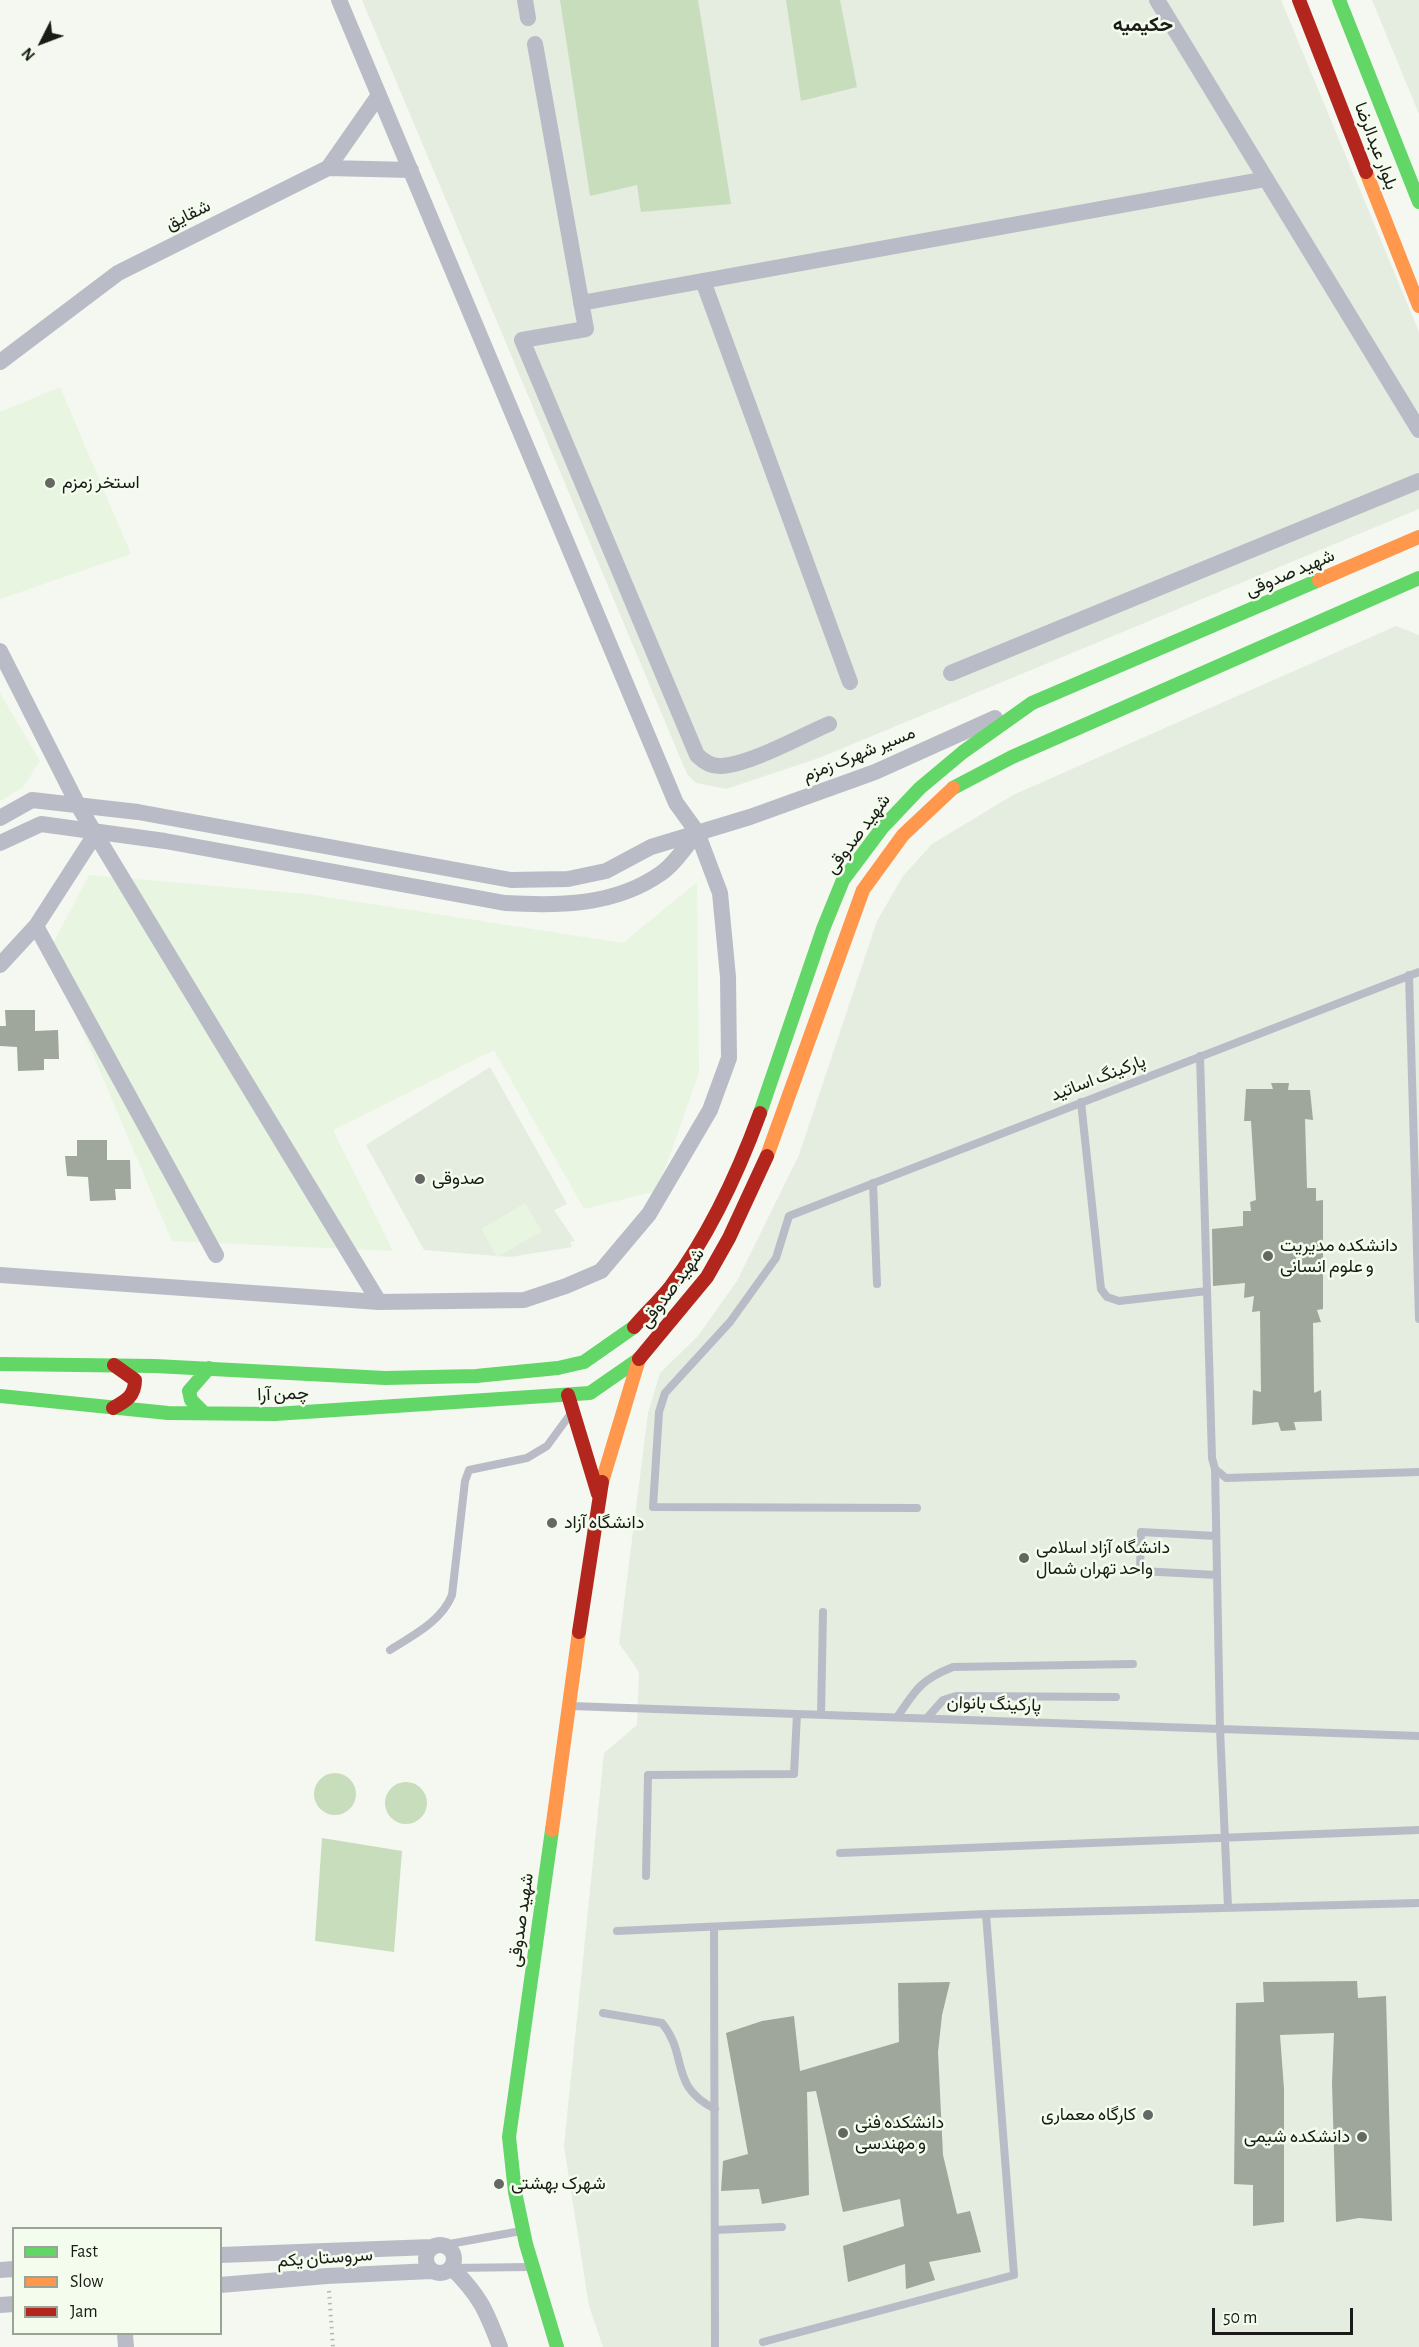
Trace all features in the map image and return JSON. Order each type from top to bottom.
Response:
[{"type":"main road","name":"بلوار عبدالرضا","points":[[1299,0],[1419,306]]},
{"type":"main road","name":"بلوار عبدالرضا","points":[[1339,0],[1419,202]]},
{"type":"main road","name":"شهید صدوقی","points":[[553,1368],[589,1361],[623,1335],[653,1308],[687,1265],[710,1226],[752,1136],[815,952],[844,878],[884,823],[921,784],[984,734],[1032,703],[1419,537]]},
{"type":"main road","name":"شهید صدوقی","points":[[568,1395],[590,1393],[639,1359],[707,1277],[729,1238],[771,1148],[863,890],[903,835],[953,788],[1012,758],[1419,578]]},
{"type":"main road","name":"شهید صدوقی","points":[[557,2347],[529,2267],[521,2231],[509,2137],[598,1494],[639,1359]]},
{"type":"main road","name":"چمن آرا","points":[[0,1364],[209,1368],[375,1380],[464,1379],[553,1368]]},
{"type":"main road","points":[[113,1408],[129,1399],[136,1391],[135,1380],[114,1365]]},
{"type":"main road","points":[[204,1413],[191,1400],[189,1391],[209,1368]]},
{"type":"main road","name":"چمن آرا","points":[[0,1396],[113,1408],[275,1414],[568,1395]]},
{"type":"main road","points":[[568,1395],[571,1413],[598,1494]]},
{"type":"street","points":[[0,1275],[378,1302],[524,1300],[566,1287],[601,1271],[649,1214],[710,1110],[729,1058],[728,977],[720,893],[697,832],[676,803],[339,0]]},
{"type":"street","points":[[525,0],[528,18]]},
{"type":"street","points":[[1157,0],[1419,430]]},
{"type":"street","points":[[536,44],[586,329],[522,340],[697,755],[707,764],[722,766],[745,759],[829,724]]},
{"type":"street","name":"شقایق","points":[[0,362],[118,273],[328,168],[379,95]]},
{"type":"street","points":[[328,168],[411,170]]},
{"type":"street","points":[[581,303],[1266,179]]},
{"type":"street","points":[[703,281],[850,682]]},
{"type":"street","points":[[951,673],[1419,481]]},
{"type":"street","points":[[0,651],[79,807],[378,1302]]},
{"type":"street","name":"مسیر شهرک زمزم","points":[[0,818],[32,801],[138,812],[512,879],[568,879],[606,871],[651,847],[750,817],[874,772],[1032,703]]},
{"type":"street","points":[[911,754],[926,768],[921,784]]},
{"type":"street","points":[[0,843],[41,824],[165,841],[505,903],[559,906],[611,897],[661,874],[697,832]]},
{"type":"street","points":[[0,965],[36,926],[96,833]]},
{"type":"street","points":[[36,926],[216,1255]]},
{"type":"street","points":[[438,2246],[454,2255],[452,2268],[442,2273],[431,2271],[425,2259],[438,2246]]},
{"type":"street","name":"سروستان یکم","points":[[222,2255],[438,2246]]},
{"type":"street","points":[[452,2268],[477,2294],[485,2306],[500,2347]]},
{"type":"street","name":"سروستان یکم","points":[[222,2285],[327,2276],[431,2271]]},
{"type":"lane","name":"پارکینگ اساتید","points":[[917,1508],[653,1506],[659,1412],[665,1393],[730,1322],[776,1258],[789,1216],[1419,972]]},
{"type":"lane","points":[[1409,975],[1419,1319]]},
{"type":"lane","points":[[1200,1056],[1212,1458],[1215,1469],[1220,1729],[1228,1907]]},
{"type":"lane","points":[[1080,1102],[1101,1289],[1107,1297],[1119,1301],[1207,1291]]},
{"type":"lane","points":[[873,1183],[877,1284]]},
{"type":"lane","points":[[390,1650],[420,1631],[449,1604],[452,1595],[465,1480],[469,1470],[527,1458],[547,1446],[571,1413]]},
{"type":"lane","points":[[1215,1469],[1226,1478],[1419,1472]]},
{"type":"lane","points":[[1216,1536],[1141,1532],[1140,1572],[1217,1575]]},
{"type":"lane","points":[[821,1715],[823,1611]]},
{"type":"lane","points":[[898,1716],[914,1692],[930,1676],[953,1666],[1132,1664]]},
{"type":"lane","points":[[927,1718],[943,1700],[956,1696],[1116,1696]]},
{"type":"lane","name":"پارکینگ بانوان","points":[[568,1706],[1419,1736]]},
{"type":"lane","points":[[646,1876],[648,1775],[795,1774],[797,1714]]},
{"type":"lane","points":[[840,1853],[1419,1830]]},
{"type":"lane","points":[[617,1931],[986,1914],[1419,1903]]},
{"type":"lane","points":[[763,2342],[1014,2275],[986,1914]]},
{"type":"lane","points":[[714,1927],[715,2347]]},
{"type":"lane","points":[[603,2013],[662,2023],[672,2035],[680,2068],[689,2089],[698,2100],[715,2109]]},
{"type":"lane","points":[[715,2230],[782,2227]]},
{"type":"lane","points":[[438,2246],[521,2231]]},
{"type":"lane","points":[[452,2268],[529,2267]]},
{"type":"path","points":[[327,2276],[333,2347]]},
{"type":"shaded area","points":[[362,0],[1281,0],[1419,332],[1419,509],[819,758],[726,789],[696,783],[687,774]]},
{"type":"shaded area","points":[[560,0],[698,0],[731,204],[641,212],[637,185],[590,196]]},
{"type":"shaded area","points":[[786,0],[840,0],[857,87],[801,101]]},
{"type":"shaded area","points":[[1372,0],[1419,0],[1419,114]]},
{"type":"shaded area","name":"استخر زمزم","points":[[60,387],[131,554],[0,599],[0,412]]},
{"type":"shaded area","name":"دانشگاه آزاد اسلامی واحد تهران شمال","points":[[1396,626],[1419,635],[1419,2347],[603,2347],[589,2306],[564,2146],[604,1753],[637,1725],[639,1672],[619,1643],[648,1413],[660,1373],[698,1336],[737,1281],[799,1155],[877,921],[903,876],[932,844],[1013,795]]},
{"type":"shaded area","points":[[0,693],[40,761],[23,787],[0,801]]},
{"type":"shaded area","points":[[89,875],[307,894],[623,943],[697,882],[699,1073],[657,1191],[584,1209],[494,1050],[333,1130],[393,1251],[172,1241],[49,951]]},
{"type":"shaded area","points":[[490,1067],[567,1204],[554,1210],[575,1241],[570,1242],[572,1247],[510,1257],[424,1250],[366,1145]]},
{"type":"shaded area","points":[[525,1203],[542,1231],[497,1257],[481,1229]]},
{"type":"shaded area","points":[[335,1773],[343,1774],[350,1779],[355,1786],[355,1802],[350,1809],[343,1814],[335,1815],[327,1814],[320,1809],[315,1802],[314,1794],[315,1786],[320,1779],[327,1774]]},
{"type":"shaded area","points":[[406,1782],[414,1783],[421,1788],[426,1795],[426,1811],[421,1818],[414,1823],[406,1824],[398,1823],[391,1818],[386,1811],[385,1803],[386,1795],[391,1788],[398,1783]]},
{"type":"shaded area","points":[[322,1838],[402,1851],[394,1952],[315,1941]]},
{"type":"building","points":[[5,1010],[35,1010],[35,1031],[58,1030],[59,1059],[44,1059],[44,1070],[18,1071],[17,1047],[0,1046],[0,1026],[6,1026]]},
{"type":"building","name":"دانشکده مدیریت و علوم انسانی","points":[[1271,1083],[1289,1083],[1288,1090],[1310,1090],[1313,1120],[1305,1119],[1307,1188],[1316,1188],[1316,1201],[1323,1200],[1323,1309],[1317,1310],[1321,1322],[1313,1323],[1314,1393],[1321,1390],[1322,1421],[1294,1422],[1296,1430],[1281,1431],[1278,1422],[1252,1425],[1253,1390],[1261,1392],[1260,1311],[1252,1312],[1254,1296],[1244,1298],[1245,1283],[1213,1286],[1212,1229],[1243,1226],[1243,1211],[1251,1211],[1250,1202],[1256,1200],[1251,1121],[1244,1121],[1246,1089],[1273,1089]]},
{"type":"building","points":[[77,1140],[107,1140],[107,1160],[130,1160],[131,1189],[115,1189],[116,1200],[90,1201],[88,1177],[67,1176],[65,1156],[77,1156]]},
{"type":"building","name":"دانشکده شیمی","points":[[1357,1981],[1358,1998],[1386,1996],[1392,2221],[1359,2218],[1336,2222],[1332,2083],[1334,2033],[1280,2035],[1284,2089],[1284,2222],[1253,2226],[1253,2185],[1234,2184],[1236,2003],[1264,2002],[1263,1982]]},
{"type":"building","name":"دانشکده فنی و مهندسی","points":[[950,1982],[942,2015],[938,2052],[943,2155],[957,2214],[970,2211],[981,2252],[929,2262],[935,2280],[906,2289],[905,2264],[848,2282],[843,2246],[904,2226],[900,2199],[843,2212],[816,2091],[807,2092],[809,2195],[762,2204],[759,2189],[721,2191],[723,2161],[748,2154],[726,2033],[762,2021],[794,2016],[800,2071],[899,2042],[898,1983]]},
{"type":"traffic: fast","points":[[1339,0],[1419,202]]},
{"type":"traffic: fast","points":[[953,788],[1012,757],[1419,578]]},
{"type":"traffic: fast","points":[[760,1113],[823,929],[843,880],[882,828],[920,788],[963,752],[1032,703],[1319,580]]},
{"type":"traffic: fast","points":[[0,1364],[155,1366],[385,1378],[476,1376],[558,1368],[584,1362],[634,1327]]},
{"type":"traffic: fast","points":[[0,1396],[168,1413],[275,1414],[590,1393],[639,1359]]},
{"type":"traffic: fast","points":[[204,1413],[191,1400],[189,1391],[209,1368]]},
{"type":"traffic: fast","points":[[552,1830],[509,2137],[515,2192],[526,2244],[557,2347]]},
{"type":"traffic: slow","points":[[1366,172],[1419,306]]},
{"type":"traffic: slow","points":[[1319,580],[1419,537]]},
{"type":"traffic: slow","points":[[767,1156],[863,890],[903,835],[953,788]]},
{"type":"traffic: slow","points":[[602,1482],[639,1359]]},
{"type":"traffic: slow","points":[[552,1830],[579,1632]]},
{"type":"traffic: jam","points":[[1299,0],[1366,172]]},
{"type":"traffic: jam","points":[[634,1327],[671,1286],[698,1245],[732,1180],[760,1113]]},
{"type":"traffic: jam","points":[[639,1359],[707,1277],[729,1238],[767,1156]]},
{"type":"traffic: jam","points":[[113,1408],[129,1397],[135,1386],[135,1380],[114,1365]]},
{"type":"traffic: jam","points":[[568,1395],[598,1494]]},
{"type":"traffic: jam","points":[[579,1632],[602,1482]]},
{"type":"place","name":"استخر زمزم","points":[[50,483]]},
{"type":"place","name":"صدوقی","points":[[420,1179]]},
{"type":"place","name":"دانشکده مدیریت و علوم انسانی","points":[[1268,1256]]},
{"type":"place","name":"دانشگاه آزاد","points":[[552,1523]]},
{"type":"place","name":"دانشگاه آزاد اسلامی واحد تهران شمال","points":[[1024,1558]]},
{"type":"place","name":"کارگاه معماری","points":[[1148,2115]]},
{"type":"place","name":"دانشکده فنی و مهندسی","points":[[843,2133]]},
{"type":"place","name":"دانشکده شیمی","points":[[1362,2137]]},
{"type":"place","name":"شهرک بهشتی","points":[[499,2184]]},
{"type":"district","name":"حکیمیه","points":[[1143,25]]}]
